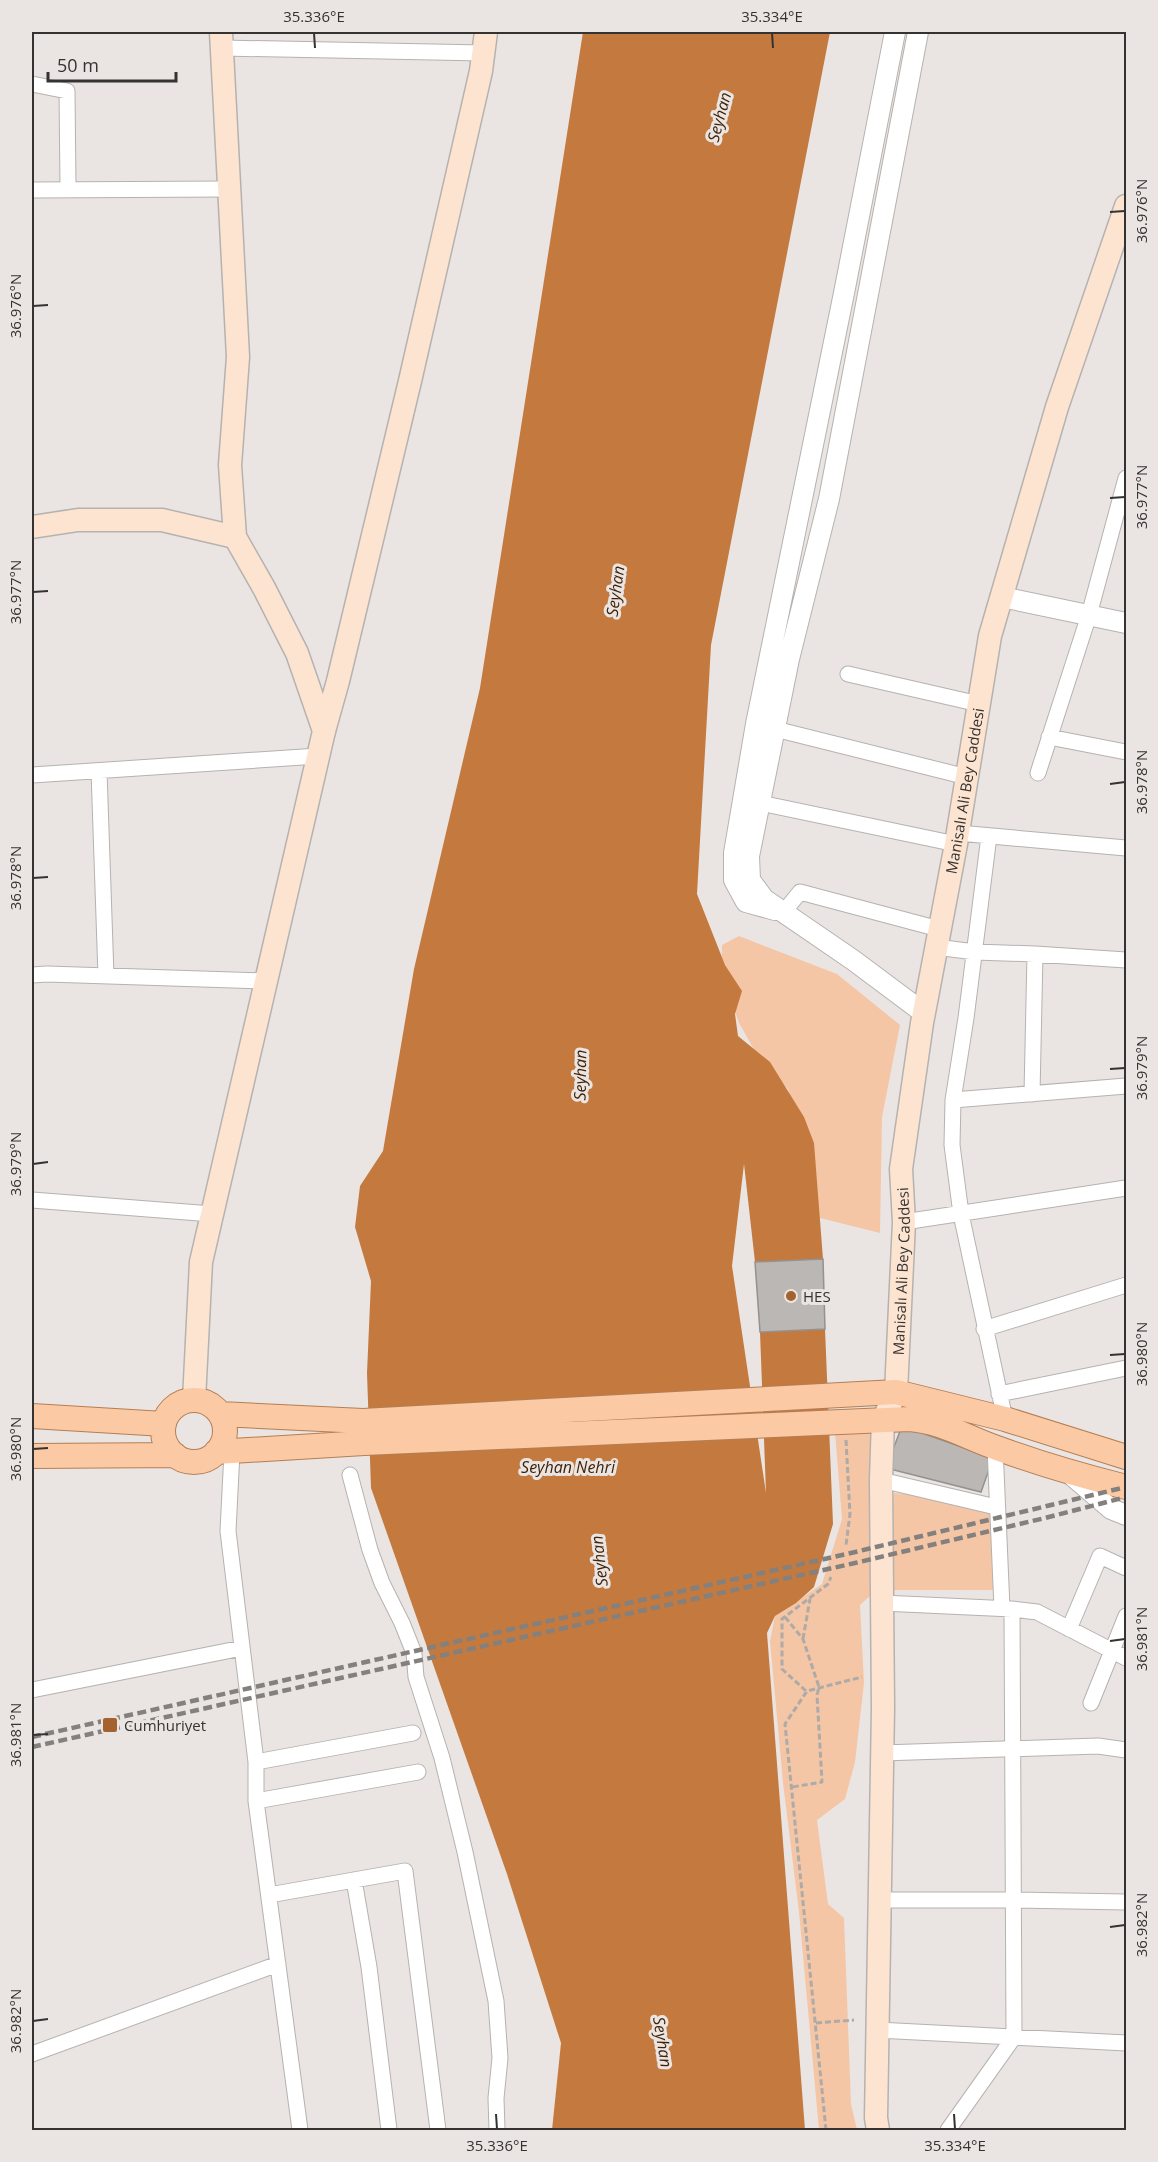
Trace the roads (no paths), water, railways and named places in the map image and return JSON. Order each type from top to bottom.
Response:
[{"type":"main road","points":[[221,40],[238,357],[230,465],[235,537],[297,653],[324,731]]},
{"type":"main road","points":[[194,1400],[201,1262],[318,756],[410,381],[482,71],[485,42]]},
{"type":"main road","name":"Manisalı Ali Bey Caddesi","points":[[896,1392],[904,1222],[901,1169],[924,1013],[957,839],[990,636],[1057,407],[1121,241],[1126,206]]},
{"type":"main road","points":[[32,526],[78,520],[162,520],[235,537]]},
{"type":"main road","points":[[878,2130],[876,2118],[882,1753],[881,1480],[883,1420],[896,1392]]},
{"type":"main road","points":[[224,1452],[222,1444],[225,1434],[224,1424],[220,1414],[213,1407],[194,1400],[184,1402],[168,1414],[164,1424],[165,1441],[175,1455],[183,1460],[200,1461],[224,1452],[363,1432],[896,1392],[1005,1419],[1126,1457]]},
{"type":"main road","points":[[220,1414],[363,1432],[838,1428],[883,1420],[927,1420],[1069,1473],[1126,1487]]},
{"type":"main road","points":[[32,1416],[164,1424]]},
{"type":"main road","points":[[32,1456],[175,1455]]},
{"type":"street","points":[[783,913],[746,902],[734,880],[734,853],[756,724],[895,32]]},
{"type":"street","points":[[918,32],[829,499],[789,658],[749,856],[750,880],[764,899],[853,960],[924,1013]]},
{"type":"street","points":[[221,40],[485,42]]},
{"type":"street","points":[[32,84],[67,91],[68,188]]},
{"type":"street","points":[[32,190],[68,188],[229,189]]},
{"type":"street","points":[[1038,773],[1089,615],[1126,478]]},
{"type":"street","points":[[1002,597],[1126,623]]},
{"type":"street","points":[[848,674],[979,704]]},
{"type":"street","points":[[775,729],[967,777]]},
{"type":"street","points":[[1049,737],[1126,752]]},
{"type":"street","points":[[32,775],[318,756]]},
{"type":"street","points":[[99,771],[106,976]]},
{"type":"street","points":[[760,802],[957,839],[989,836],[1126,848]]},
{"type":"street","points":[[989,836],[975,952],[952,1100],[952,1145],[961,1214],[1005,1419]]},
{"type":"street","points":[[783,913],[800,892],[975,952],[1126,960]]},
{"type":"street","points":[[1032,1094],[1035,954]]},
{"type":"street","points":[[32,975],[266,981]]},
{"type":"street","points":[[952,1100],[1126,1086]]},
{"type":"street","points":[[904,1222],[1126,1188]]},
{"type":"street","points":[[32,1200],[212,1214]]},
{"type":"street","points":[[984,1329],[1126,1285]]},
{"type":"street","points":[[999,1394],[1126,1368]]},
{"type":"street","points":[[948,2130],[1014,2037],[1012,1749],[1007,1609],[996,1507],[995,1447]]},
{"type":"street","points":[[224,1452],[228,1531],[256,1762],[256,1801],[300,2130]]},
{"type":"street","points":[[1069,1473],[1111,1509],[1126,1515]]},
{"type":"street","points":[[350,1475],[370,1550],[382,1583],[414,1653],[416,1677],[442,1758],[465,1852],[496,2001],[500,2058],[496,2098],[497,2130]]},
{"type":"street","points":[[881,1480],[996,1507]]},
{"type":"street","points":[[1069,1629],[1100,1557],[1126,1568]]},
{"type":"street","points":[[882,1603],[1037,1612],[1126,1658]]},
{"type":"street","points":[[1091,1703],[1126,1616]]},
{"type":"street","points":[[32,1690],[242,1648]]},
{"type":"street","points":[[256,1762],[413,1733]]},
{"type":"street","points":[[882,1753],[1098,1746],[1126,1749]]},
{"type":"street","points":[[256,1801],[418,1772]]},
{"type":"street","points":[[269,1895],[405,1871],[438,2130]]},
{"type":"street","points":[[354,1880],[369,1967],[389,2130]]},
{"type":"street","points":[[879,1900],[1126,1902]]},
{"type":"street","points":[[32,2054],[278,1964]]},
{"type":"street","points":[[877,2030],[1126,2043]]},
{"type":"water","points":[[583,32],[830,32],[711,645],[697,894],[725,965],[742,991],[735,1014],[738,1036],[770,1062],[804,1117],[814,1143],[823,1259],[755,1262],[744,1164],[732,1266],[766,1493],[760,1332],[825,1329],[833,1524],[814,1587],[796,1603],[775,1616],[767,1633],[805,2130],[552,2130],[561,2043],[507,1874],[371,1488],[367,1373],[371,1281],[355,1227],[360,1186],[383,1151],[414,969],[480,688]]},
{"type":"railway","points":[[32,1737],[851,1553],[1126,1487]]},
{"type":"railway","points":[[32,1747],[855,1563],[1126,1497]]},
{"type":"place","name":"HES","points":[[791,1296]]},
{"type":"place","name":"Cumhuriyet","points":[[110,1725]]},
{"type":"water label","name":"Seyhan","points":[[719,117]]},
{"type":"water label","name":"Seyhan","points":[[615,591]]},
{"type":"water label","name":"Seyhan","points":[[580,1075]]},
{"type":"water label","name":"Seyhan Nehri","points":[[568,1467]]},
{"type":"water label","name":"Seyhan","points":[[599,1561]]},
{"type":"water label","name":"Seyhan","points":[[663,2042]]}]
